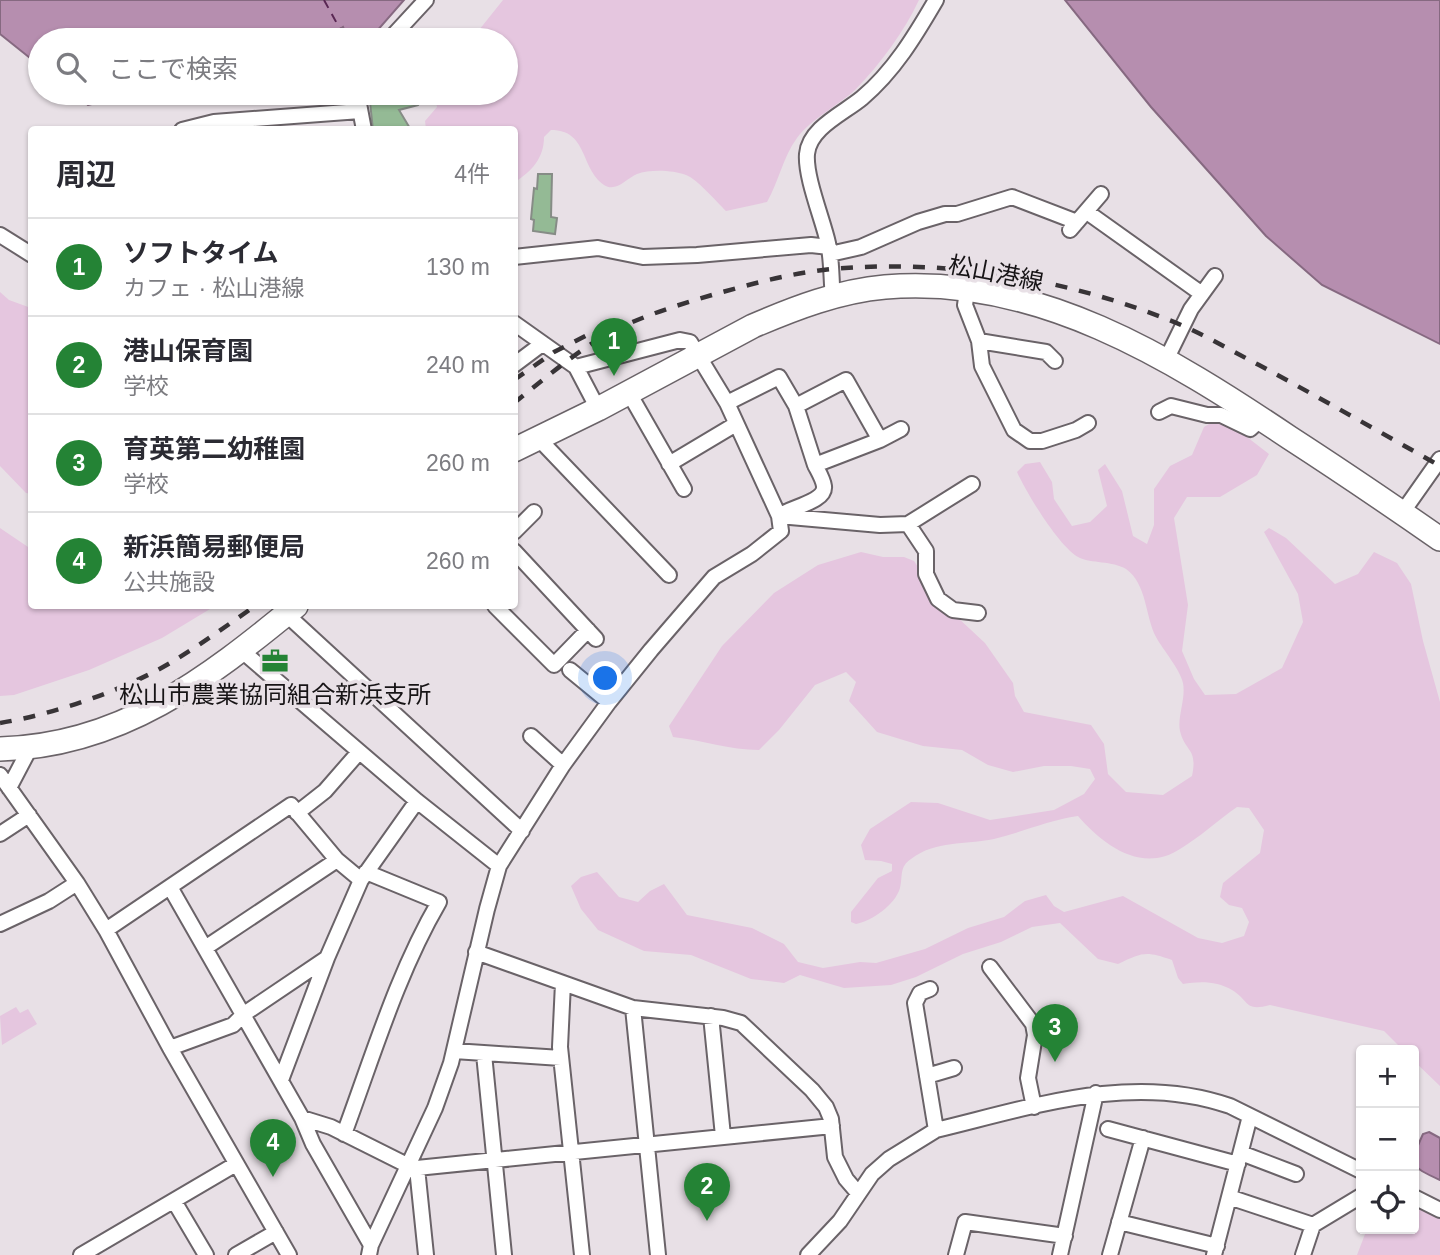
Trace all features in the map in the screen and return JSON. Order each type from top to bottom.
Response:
[{"type":"main road","name":"松山港線","points":[[518,448],[629,393],[753,326],[833,297],[887,287],[916,286],[967,291],[1027,302],[1081,320],[1136,344],[1261,419],[1440,539]]},
{"type":"main road","points":[[0,749],[59,744],[101,732],[143,714],[180,694],[242,651],[291,610]]},
{"type":"street","points":[[400,28],[426,0]]},
{"type":"street","points":[[833,297],[830,250],[810,179],[807,154],[815,136],[830,121],[885,76],[914,38],[936,0]]},
{"type":"street","points":[[359,105],[364,126]]},
{"type":"street","points":[[198,126],[214,122],[360,111]]},
{"type":"street","points":[[1078,222],[1101,194]]},
{"type":"street","points":[[518,257],[598,248],[643,257],[811,245],[830,250],[861,247],[918,222],[957,214],[1012,197],[1078,222],[1202,294]]},
{"type":"street","points":[[0,235],[28,252]]},
{"type":"street","points":[[1166,360],[1191,309],[1215,276]]},
{"type":"street","points":[[967,291],[965,305],[979,341],[982,366],[1014,430],[1030,441],[1042,441],[1076,430],[1088,423]]},
{"type":"street","points":[[518,326],[576,367],[598,409]]},
{"type":"street","points":[[370,1250],[412,1167],[435,1108],[454,1051],[499,866],[563,765],[609,702],[714,577],[752,554],[781,531],[779,516],[727,403],[690,342],[680,340],[576,367]]},
{"type":"street","points":[[979,341],[1046,352],[1055,361]]},
{"type":"street","points":[[518,362],[542,344]]},
{"type":"street","points":[[727,403],[779,376],[796,406],[824,487],[818,499],[786,510],[779,516]]},
{"type":"street","points":[[796,406],[846,380],[880,440]]},
{"type":"street","points":[[629,393],[684,489]]},
{"type":"street","points":[[1159,412],[1171,406],[1207,415],[1222,415],[1250,429],[1261,419]]},
{"type":"street","points":[[669,464],[736,424]]},
{"type":"street","points":[[815,465],[901,429]]},
{"type":"street","points":[[538,438],[669,575]]},
{"type":"street","points":[[1402,513],[1440,459]]},
{"type":"street","points":[[779,516],[880,525],[908,524],[972,484]]},
{"type":"street","points":[[518,528],[534,512]]},
{"type":"street","points":[[908,524],[926,551],[926,574],[938,599],[953,610],[978,614]]},
{"type":"street","points":[[498,609],[554,665],[592,634],[518,555]]},
{"type":"street","points":[[291,610],[522,831]]},
{"type":"street","points":[[242,651],[417,802],[499,866]]},
{"type":"street","points":[[570,670],[609,702]]},
{"type":"street","points":[[531,736],[563,765]]},
{"type":"street","points":[[9,788],[30,748]]},
{"type":"street","points":[[297,813],[325,791],[359,752]]},
{"type":"street","points":[[0,775],[77,883],[106,930],[170,1048],[289,1255]]},
{"type":"street","points":[[281,1080],[327,958],[363,876],[417,802]]},
{"type":"street","points":[[106,930],[291,805],[337,860],[363,876],[439,902],[406,964],[344,1134]]},
{"type":"street","points":[[0,834],[29,815]]},
{"type":"street","points":[[205,948],[337,860]]},
{"type":"street","points":[[0,924],[49,901],[77,883]]},
{"type":"street","points":[[170,887],[302,1118],[313,1144],[370,1250]]},
{"type":"street","points":[[476,952],[633,1009],[711,1016],[741,1023],[812,1090],[826,1107],[832,1126],[835,1157],[846,1180],[858,1193]]},
{"type":"street","points":[[170,1048],[233,1025],[244,1014],[327,958]]},
{"type":"street","points":[[990,967],[1033,1024],[1035,1035],[1028,1078],[1034,1107]]},
{"type":"street","points":[[563,983],[561,1058],[582,1255]]},
{"type":"street","points":[[930,989],[920,993],[915,1003],[936,1130]]},
{"type":"street","points":[[633,1009],[658,1255]]},
{"type":"street","points":[[711,1016],[723,1136]]},
{"type":"street","points":[[454,1051],[561,1058]]},
{"type":"street","points":[[484,1054],[504,1255]]},
{"type":"street","points":[[927,1076],[954,1068]]},
{"type":"street","points":[[808,1255],[840,1221],[872,1174],[889,1159],[936,1130],[1096,1093],[1132,1090],[1178,1093],[1213,1100],[1356,1169]]},
{"type":"street","points":[[1060,1255],[1096,1093]]},
{"type":"street","points":[[1119,1222],[1215,1251],[1250,1116]]},
{"type":"street","points":[[302,1118],[344,1134],[412,1167],[832,1126]]},
{"type":"street","points":[[1108,1129],[1296,1174]]},
{"type":"street","points":[[1110,1255],[1143,1138]]},
{"type":"street","points":[[81,1255],[236,1164]]},
{"type":"street","points":[[412,1167],[426,1255]]},
{"type":"street","points":[[1229,1197],[1313,1224]]},
{"type":"street","points":[[1303,1255],[1313,1224],[1356,1199]]},
{"type":"street","points":[[1419,1200],[1440,1210]]},
{"type":"street","points":[[174,1201],[206,1255]]},
{"type":"street","points":[[956,1255],[965,1222],[1065,1236]]},
{"type":"street","points":[[236,1255],[276,1232]]},
{"type":"shaded area","points":[[0,0],[404,0],[380,28],[28,28],[28,56],[0,34]]},
{"type":"shaded area","points":[[503,0],[919,0],[899,35],[865,79],[797,138],[767,202],[726,211],[696,181],[675,172],[642,172],[617,186],[608,187],[596,178],[578,143],[563,132],[551,130],[544,137],[542,151],[536,163],[518,180],[518,126],[426,126],[425,121],[437,105],[518,105],[518,28],[481,28]]},
{"type":"shaded area","points":[[1065,0],[1440,0],[1440,344],[1322,285],[1266,236],[1151,107]]},
{"type":"shaded area","points":[[0,292],[9,300],[28,307],[28,493],[0,466]]},
{"type":"shaded area","points":[[1221,417],[1269,454],[1257,475],[1220,497],[1187,497],[1174,518],[1188,605],[1182,651],[1194,679],[1205,695],[1236,694],[1282,668],[1303,622],[1298,594],[1264,532],[1269,528],[1286,538],[1335,584],[1358,574],[1374,552],[1397,563],[1411,584],[1440,702],[1440,1086],[1419,1066],[1419,1045],[1398,1045],[1384,1031],[1270,1005],[1251,1006],[1232,990],[1214,983],[1183,984],[1172,960],[1156,955],[1139,955],[1118,964],[1098,959],[1060,923],[1032,927],[1001,942],[963,954],[916,977],[891,985],[844,988],[800,975],[784,983],[751,979],[691,955],[644,951],[598,930],[581,909],[571,886],[581,877],[597,872],[619,897],[638,902],[650,891],[664,884],[687,915],[752,928],[784,944],[798,962],[823,968],[860,962],[876,963],[925,949],[968,928],[1004,917],[1025,901],[1046,895],[1054,906],[1064,912],[1123,896],[1198,938],[1222,943],[1244,936],[1249,922],[1242,908],[1229,905],[1220,897],[1223,883],[1260,853],[1264,830],[1249,808],[1237,807],[1180,849],[1166,856],[1152,858],[1124,853],[1111,846],[1078,816],[994,839],[930,849],[905,865],[900,888],[888,906],[876,916],[856,924],[851,922],[851,912],[878,878],[892,871],[892,864],[865,860],[861,845],[870,829],[911,802],[938,803],[990,820],[1054,810],[1084,794],[1095,779],[1090,769],[1044,766],[1013,772],[988,765],[962,750],[923,746],[877,732],[849,701],[856,682],[846,672],[815,685],[759,750],[673,737],[669,726],[722,646],[774,593],[818,565],[861,552],[883,557],[904,557],[914,561],[942,603],[985,643],[1013,683],[1015,696],[1024,712],[1091,725],[1104,744],[1108,774],[1126,792],[1163,795],[1192,776],[1192,755],[1182,738],[1179,726],[1183,695],[1181,678],[1152,629],[1142,592],[1133,575],[1121,566],[1084,560],[1072,553],[1044,519],[1017,472],[1025,464],[1040,462],[1052,482],[1054,499],[1072,526],[1090,522],[1107,506],[1098,470],[1105,464],[1122,491],[1133,536],[1147,544],[1154,525],[1154,489],[1170,466],[1192,455],[1204,427]]},
{"type":"shaded area","points":[[0,528],[28,547],[28,609],[210,609],[162,638],[89,670],[14,695],[0,696]]},
{"type":"shaded area","points":[[16,1007],[20,1013],[28,1009],[37,1024],[2,1045],[0,1016]]},
{"type":"shaded area","points":[[1429,1132],[1440,1138],[1440,1180],[1419,1169],[1419,1143],[1423,1134]]},
{"type":"shaded area","points":[[1419,1209],[1440,1218],[1440,1255],[1357,1255],[1365,1234],[1419,1234]]},
{"type":"building","points":[[370,105],[418,105],[399,110],[409,126],[373,126]]},
{"type":"building","points":[[538,174],[552,174],[551,217],[557,218],[555,234],[533,231],[534,220],[531,219]]},
{"type":"ferry route","points":[[324,0],[339,28]]},
{"type":"railway","points":[[518,400],[569,359],[604,336],[643,318],[698,299],[771,279],[831,269],[917,267],[961,270],[1003,275],[1088,293],[1169,320],[1259,365],[1440,466]]},
{"type":"railway","points":[[518,377],[554,352],[607,325]]},
{"type":"railway","points":[[0,723],[67,707],[136,681],[185,654],[251,609]]},
{"type":"place","name":"ソフトタイム","points":[[614,376]]},
{"type":"place","name":"松山市農業協同組合新浜支所","points":[[275,661]]},
{"type":"place","name":"育英第二幼稚園","points":[[1055,1062]]},
{"type":"place","name":"新浜簡易郵便局","points":[[273,1177]]},
{"type":"place","name":"港山保育園","points":[[707,1221]]}]
